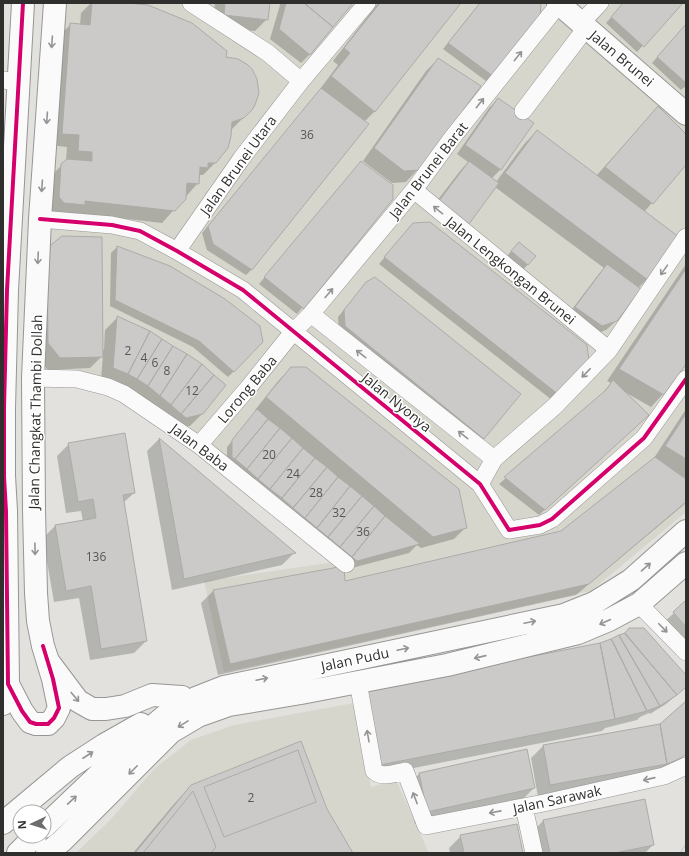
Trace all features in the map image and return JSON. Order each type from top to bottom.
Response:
[{"type":"street","name":"Jalan Changkat Thambi Dollah","points":[[5,694],[4,408],[11,81],[23,3]]},
{"type":"street","name":"Jalan Changkat Thambi Dollah","points":[[55,3],[40,219],[32,378],[36,593],[42,646],[48,661],[78,701],[92,709],[106,709],[125,706],[152,695],[182,696]]},
{"type":"street","name":"Jalan Brunei Utara","points":[[177,251],[241,158],[301,81],[367,3]]},
{"type":"street","points":[[523,111],[600,3]]},
{"type":"street","points":[[195,4],[268,53],[301,81]]},
{"type":"street","name":"Jalan Brunei","points":[[558,4],[632,66],[686,114]]},
{"type":"street","name":"Jalan Brunei Barat","points":[[293,332],[311,314],[414,190],[452,138],[558,4]]},
{"type":"street","name":"Jalan Lengkongan Brunei","points":[[414,190],[609,350]]},
{"type":"street","name":"Jalan Nyonya","points":[[40,219],[112,225],[140,231],[177,251],[242,290],[480,484],[509,530],[540,525],[552,519],[644,438],[686,379]]},
{"type":"street","points":[[480,484],[494,459],[555,406],[609,350],[686,237]]},
{"type":"street","points":[[311,314],[494,459]]},
{"type":"street","name":"Lorong Baba","points":[[199,445],[248,388],[293,332]]},
{"type":"street","name":"Jalan Baba","points":[[32,378],[77,379],[108,387],[124,394],[199,445],[346,564]]},
{"type":"street","name":"Jalan Pudu","points":[[52,819],[130,745],[165,716],[196,698],[224,686],[564,615],[594,603],[631,580],[686,531]]},
{"type":"street","name":"Jalan Pudu","points":[[54,849],[171,732],[189,720],[229,705],[447,665],[578,634],[639,604],[686,563]]},
{"type":"street","points":[[639,604],[686,652]]},
{"type":"street","points":[[5,694],[19,707],[30,722],[36,724],[48,724],[54,718],[58,708],[53,680],[42,646]]},
{"type":"street","name":"Jalan Sarawak","points":[[358,682],[374,771],[383,776],[405,771],[426,826],[524,807],[664,776],[686,766]]},
{"type":"street","points":[[3,823],[70,767],[104,745],[142,724],[182,696],[224,686]]},
{"type":"street","points":[[524,807],[534,853]]},
{"type":"street","points":[[18,853],[27,844]]},
{"type":"shaded area","points":[[63,3],[549,3],[686,124],[686,512],[591,591],[224,672],[204,581],[348,560],[126,388],[41,372]]},
{"type":"shaded area","points":[[612,3],[686,3],[686,103],[593,22]]},
{"type":"shaded area","points":[[354,703],[371,787],[396,780],[429,853],[76,853],[110,820],[155,768],[191,740],[234,725]]},
{"type":"building","points":[[92,3],[128,3],[148,5],[192,23],[227,51],[226,57],[238,59],[248,65],[252,69],[257,79],[259,93],[252,110],[244,118],[232,122],[228,148],[216,163],[208,163],[208,168],[200,167],[199,184],[187,183],[186,199],[175,211],[85,201],[85,205],[64,203],[59,197],[61,164],[67,159],[92,161],[92,152],[78,151],[79,135],[62,134],[70,23],[90,25]]},
{"type":"building","points":[[225,3],[270,3],[268,20],[224,15]]},
{"type":"building","points":[[286,3],[304,3],[333,27],[310,55],[279,29]]},
{"type":"building","points":[[304,3],[353,3],[333,27]]},
{"type":"building","points":[[380,3],[461,3],[375,112],[331,76],[350,53],[344,48]]},
{"type":"building","points":[[480,3],[541,3],[540,19],[493,76],[448,43]]},
{"type":"building","points":[[623,3],[683,3],[644,47],[611,17]]},
{"type":"building","points":[[686,24],[686,83],[657,57]]},
{"type":"building","points":[[438,58],[481,86],[419,170],[404,171],[374,148]]},
{"type":"building","points":[[321,88],[369,124],[252,270],[213,244],[208,226]]},
{"type":"building","points":[[498,98],[534,123],[501,170],[465,145]]},
{"type":"building","points":[[658,106],[686,134],[686,165],[653,204],[605,167]]},
{"type":"building","points":[[537,130],[679,237],[648,280],[505,173]]},
{"type":"building","points":[[361,161],[393,185],[393,199],[304,309],[264,277]]},
{"type":"building","points":[[469,161],[499,183],[469,224],[439,201]]},
{"type":"building","points":[[430,222],[587,345],[589,361],[559,395],[384,257],[413,223]]},
{"type":"building","points":[[62,236],[102,237],[103,357],[60,358],[48,343],[47,248]]},
{"type":"building","points":[[519,242],[536,256],[528,265],[511,251]]},
{"type":"building","points":[[117,246],[170,266],[225,299],[260,326],[263,342],[234,372],[199,341],[115,300]]},
{"type":"building","points":[[607,264],[641,289],[617,321],[602,326],[575,307]]},
{"type":"building","points":[[686,269],[686,364],[664,395],[619,369]]},
{"type":"building","points":[[375,277],[521,394],[484,439],[345,326],[344,310],[366,282]]},
{"type":"building","points":[[117,316],[150,331],[128,374],[113,368]]},
{"type":"building","points":[[150,331],[162,339],[137,379],[128,374]]},
{"type":"building","points":[[162,339],[173,346],[148,386],[137,379]]},
{"type":"building","points":[[173,346],[187,354],[160,396],[148,386]]},
{"type":"building","points":[[187,354],[202,364],[171,405],[160,396]]},
{"type":"building","points":[[202,364],[214,375],[181,414],[171,405]]},
{"type":"building","points":[[291,367],[306,367],[459,489],[467,528],[433,537],[266,397]]},
{"type":"building","points":[[214,375],[226,385],[203,414],[186,418],[181,414]]},
{"type":"building","points":[[613,380],[649,415],[545,510],[504,477],[606,390]]},
{"type":"building","points":[[257,409],[268,419],[235,459],[232,457],[232,440]]},
{"type":"building","points":[[686,414],[686,459],[665,446]]},
{"type":"building","points":[[268,419],[280,428],[247,469],[235,459]]},
{"type":"building","points":[[280,428],[292,438],[258,479],[247,469]]},
{"type":"building","points":[[125,433],[135,493],[123,495],[147,641],[101,649],[91,586],[66,591],[55,525],[96,518],[93,499],[78,502],[68,443]]},
{"type":"building","points":[[159,438],[296,553],[184,579]]},
{"type":"building","points":[[292,438],[303,448],[270,489],[258,479]]},
{"type":"building","points":[[303,448],[315,458],[282,498],[270,489]]},
{"type":"building","points":[[655,457],[686,479],[686,502],[589,584],[230,664],[213,590],[344,566],[345,581],[561,531]]},
{"type":"building","points":[[315,458],[327,467],[293,508],[282,498]]},
{"type":"building","points":[[327,467],[338,477],[305,518],[293,508]]},
{"type":"building","points":[[338,477],[350,486],[317,528],[305,518]]},
{"type":"building","points":[[350,486],[362,496],[328,537],[317,528]]},
{"type":"building","points":[[362,496],[374,506],[340,547],[328,537]]},
{"type":"building","points":[[374,506],[385,516],[352,557],[340,547]]},
{"type":"building","points":[[385,516],[420,544],[357,561],[352,557]]},
{"type":"building","points":[[686,600],[686,627],[673,612]]},
{"type":"building","points":[[629,628],[644,628],[686,675],[686,687],[677,695],[625,633]]},
{"type":"building","points":[[625,633],[677,695],[660,706],[619,635]]},
{"type":"building","points":[[619,635],[660,706],[647,711],[611,639]]},
{"type":"building","points":[[611,639],[647,711],[615,719],[600,643]]},
{"type":"building","points":[[600,643],[615,719],[380,765],[365,689]]},
{"type":"building","points":[[686,701],[686,754],[681,758],[667,764],[660,724]]},
{"type":"building","points":[[660,724],[667,764],[550,785],[543,745]]},
{"type":"building","points":[[301,741],[327,809],[353,853],[135,853],[191,785]]},
{"type":"building","points":[[527,749],[535,788],[427,812],[419,773]]},
{"type":"building","points":[[298,750],[316,802],[224,837],[204,787]]},
{"type":"building","points":[[193,791],[216,847],[211,853],[143,853]]},
{"type":"building","points":[[645,799],[654,845],[615,853],[550,853],[543,820]]},
{"type":"building","points":[[517,824],[523,853],[464,853],[460,835]]},
{"type":"tram line","points":[[680,853],[686,844]]},
{"type":"cycle path","points":[[23,3],[7,290],[4,476],[6,511],[8,684],[22,711],[30,722],[36,724],[48,724],[54,718],[59,708],[53,679],[43,646]]},
{"type":"cycle path","points":[[40,219],[112,225],[140,231],[243,290],[480,484],[509,530],[540,525],[552,519],[644,438],[686,379]]}]
